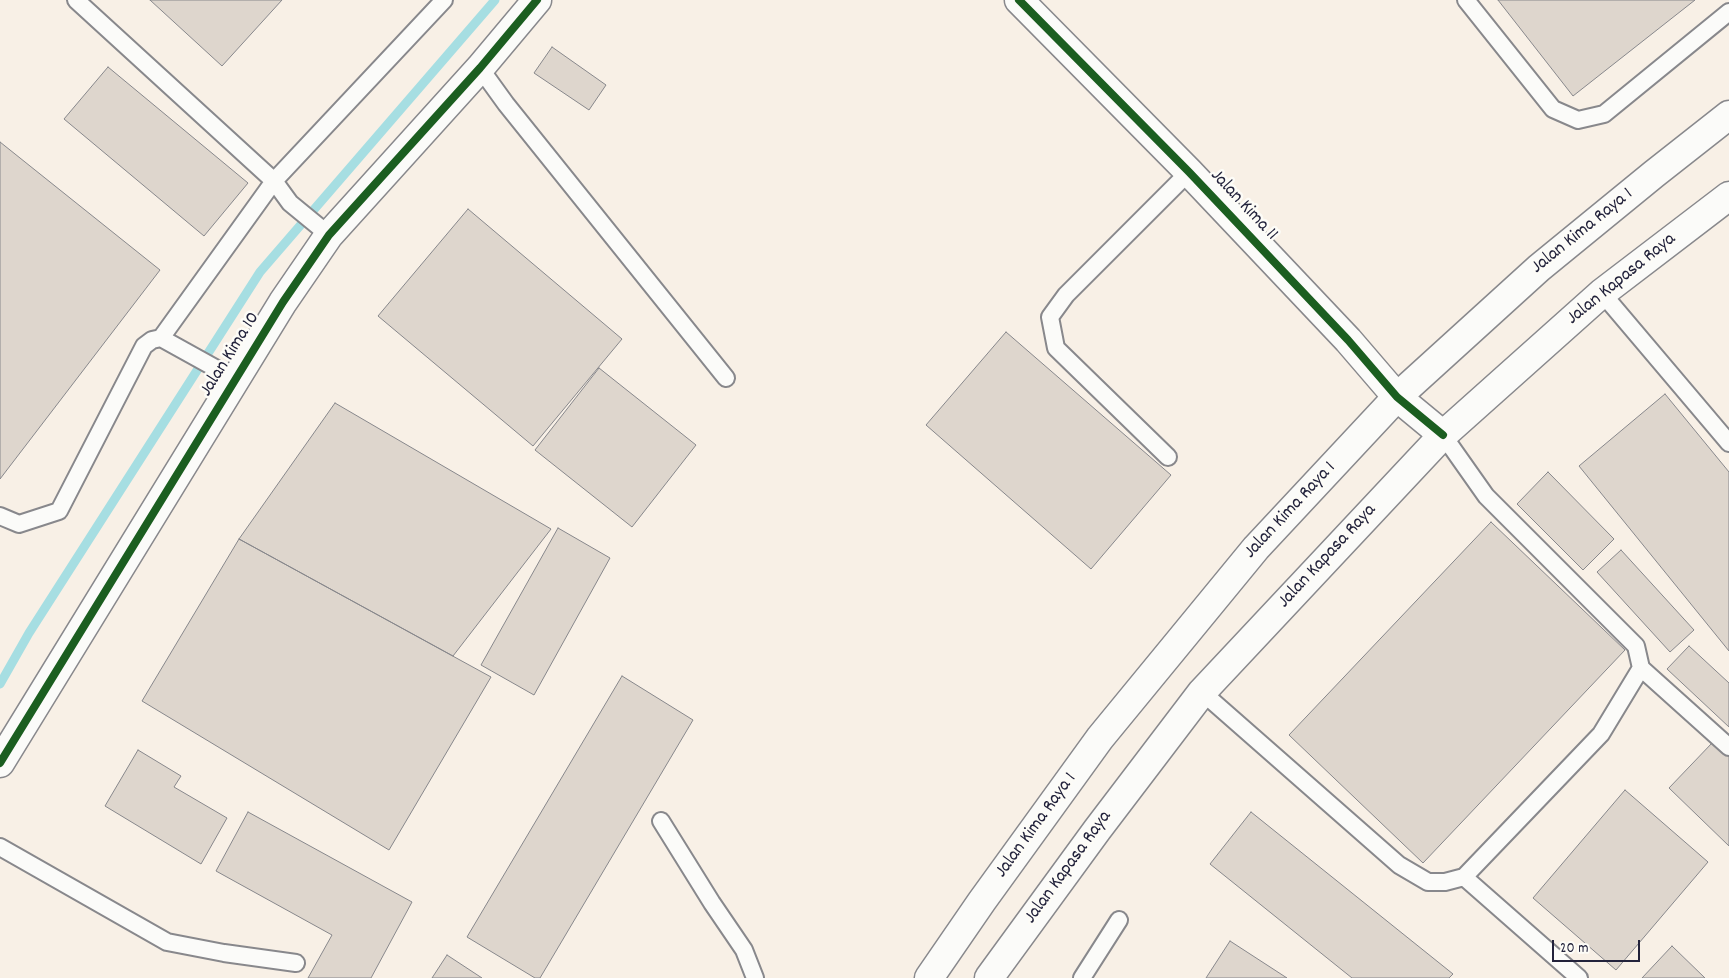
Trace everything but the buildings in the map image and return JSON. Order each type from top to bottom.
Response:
[{"type":"main road","name":"Jalan Kima 10","points":[[0,763],[224,373],[283,302],[321,228],[480,68],[537,0]]},
{"type":"main road","name":"Jalan Kima 11","points":[[1019,0],[1189,172],[1348,340],[1397,397],[1443,435]]},
{"type":"main road","name":"Jalan Kima Raya 1","points":[[929,978],[982,901],[1100,738],[1256,548],[1397,397],[1539,268],[1654,174],[1729,116]]},
{"type":"main road","name":"Jalan Kapasa Raya","points":[[989,978],[1102,822],[1202,692],[1443,435],[1602,293],[1729,196]]},
{"type":"lane","points":[[76,0],[274,181],[290,203],[321,228]]},
{"type":"lane","points":[[161,338],[274,181],[444,0]]},
{"type":"lane","points":[[1466,0],[1553,109],[1578,120],[1604,114],[1729,12]]},
{"type":"lane","points":[[480,68],[506,104],[726,378]]},
{"type":"lane","points":[[1168,457],[1056,348],[1050,317],[1066,295],[1189,172]]},
{"type":"lane","points":[[1602,293],[1729,443]]},
{"type":"lane","points":[[0,516],[19,524],[59,511],[144,346],[152,340],[161,338],[224,373]]},
{"type":"lane","points":[[1443,435],[1486,496],[1636,646],[1641,668],[1729,747]]},
{"type":"lane","points":[[1202,692],[1399,865],[1428,882],[1445,882],[1464,877],[1601,734],[1641,668]]},
{"type":"lane","points":[[661,821],[744,950],[755,978]]},
{"type":"lane","points":[[0,846],[167,942],[224,953],[296,963]]},
{"type":"lane","points":[[1464,877],[1579,978]]},
{"type":"lane","points":[[1082,978],[1119,920]]},
{"type":"shaded area","points":[[0,0],[1729,0],[1729,978],[0,978]]},
{"type":"waterway","points":[[0,684],[29,633],[260,272],[495,0]]},
{"type":"cycle path","points":[[0,763],[283,302],[329,235],[480,68],[537,0]]},
{"type":"cycle path","points":[[1019,0],[1189,172],[1348,340],[1397,397],[1443,435]]}]
